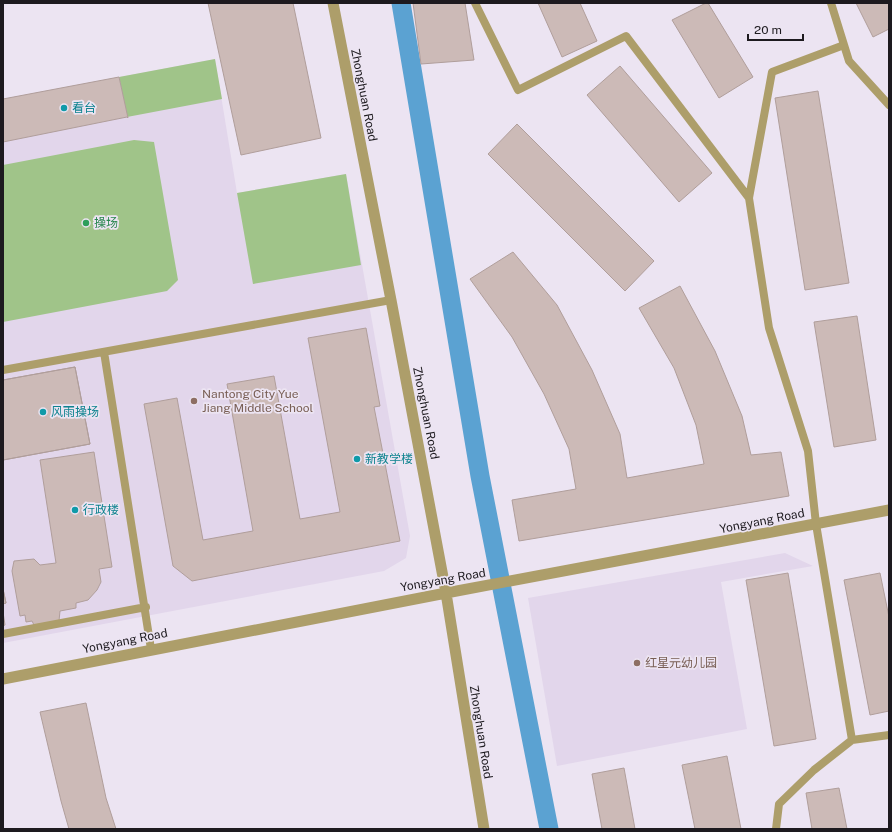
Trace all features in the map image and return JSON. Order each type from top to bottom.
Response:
[{"type":"street","name":"Zhonghuan Road","points":[[332,3],[391,300],[446,592],[484,829]]},
{"type":"street","name":"Yongyang Road","points":[[3,679],[446,592],[889,510]]},
{"type":"lane","points":[[475,3],[518,90],[626,36],[749,198]]},
{"type":"lane","points":[[831,3],[849,61],[889,105]]},
{"type":"lane","points":[[844,45],[772,72],[749,198],[768,328],[808,451],[816,524],[852,740]]},
{"type":"lane","points":[[3,370],[391,300]]},
{"type":"lane","points":[[104,352],[152,649]]},
{"type":"lane","points":[[3,634],[146,607]]},
{"type":"lane","points":[[776,829],[779,804],[814,770],[852,740],[889,735]]},
{"type":"shaded area","name":"Nantong City Yue Jiang Middle School","points":[[215,59],[237,193],[346,174],[410,536],[406,558],[384,571],[3,643],[3,99]]},
{"type":"shaded area","name":"红星元幼儿园","points":[[785,553],[813,566],[721,582],[747,729],[557,766],[528,598]]},
{"type":"green space","points":[[215,59],[222,99],[127,117],[119,77]]},
{"type":"green space","name":"操场","points":[[134,140],[154,142],[178,280],[167,291],[3,322],[3,165]]},
{"type":"green space","points":[[346,174],[361,265],[253,284],[237,193]]},
{"type":"building","points":[[208,3],[293,3],[321,138],[241,155]]},
{"type":"building","points":[[413,3],[465,3],[474,60],[421,64]]},
{"type":"building","points":[[538,3],[580,3],[597,41],[562,57]]},
{"type":"building","points":[[708,3],[753,77],[719,98],[672,20]]},
{"type":"building","points":[[856,3],[889,3],[889,29],[873,37]]},
{"type":"building","points":[[620,66],[712,173],[679,202],[587,95]]},
{"type":"building","name":"看台","points":[[119,77],[128,118],[3,142],[3,99]]},
{"type":"building","points":[[818,91],[849,283],[805,290],[775,98]]},
{"type":"building","points":[[517,124],[654,261],[625,291],[488,154]]},
{"type":"building","points":[[513,252],[557,305],[592,370],[620,434],[627,478],[704,464],[696,425],[674,368],[639,308],[680,286],[715,351],[742,416],[751,455],[781,452],[789,496],[519,541],[512,500],[576,489],[569,449],[544,394],[512,337],[470,279]]},
{"type":"building","points":[[857,316],[876,440],[834,447],[814,322]]},
{"type":"building","name":"新教学楼","points":[[366,328],[380,406],[374,407],[400,541],[192,581],[173,566],[144,404],[177,398],[203,540],[253,531],[227,384],[274,376],[300,519],[340,512],[308,338]]},
{"type":"building","name":"风雨操场","points":[[75,367],[90,444],[3,460],[3,380]]},
{"type":"building","name":"风雨操场","points":[[75,367],[90,444],[3,460],[3,380]]},
{"type":"building","name":"行政楼","points":[[94,452],[112,567],[99,569],[101,582],[97,590],[88,600],[76,603],[76,608],[60,611],[59,621],[34,625],[32,621],[26,622],[25,615],[20,616],[12,571],[14,561],[34,559],[40,565],[56,563],[40,460]]},
{"type":"building","points":[[788,573],[816,739],[774,746],[746,580]]},
{"type":"building","points":[[880,573],[889,617],[889,711],[870,715],[844,580]]},
{"type":"building","points":[[3,589],[6,603],[3,604]]},
{"type":"building","points":[[3,589],[6,603],[3,604]]},
{"type":"building","points":[[3,612],[5,625],[3,626]]},
{"type":"building","points":[[86,703],[106,798],[116,829],[69,829],[61,801],[40,712]]},
{"type":"building","points":[[727,756],[741,829],[695,829],[682,765]]},
{"type":"building","points":[[624,768],[635,829],[602,829],[592,774]]},
{"type":"building","points":[[839,788],[847,829],[812,829],[806,793]]},
{"type":"waterway","points":[[401,3],[480,476],[549,829]]},
{"type":"place","name":"看台","points":[[64,108]]},
{"type":"place","name":"操场","points":[[86,223]]},
{"type":"place","name":"Nantong City Yue Jiang Middle School","points":[[194,401]]},
{"type":"place","name":"风雨操场","points":[[43,412]]},
{"type":"place","name":"新教学楼","points":[[357,459]]},
{"type":"place","name":"行政楼","points":[[75,510]]},
{"type":"place","name":"红星元幼儿园","points":[[637,663]]}]
